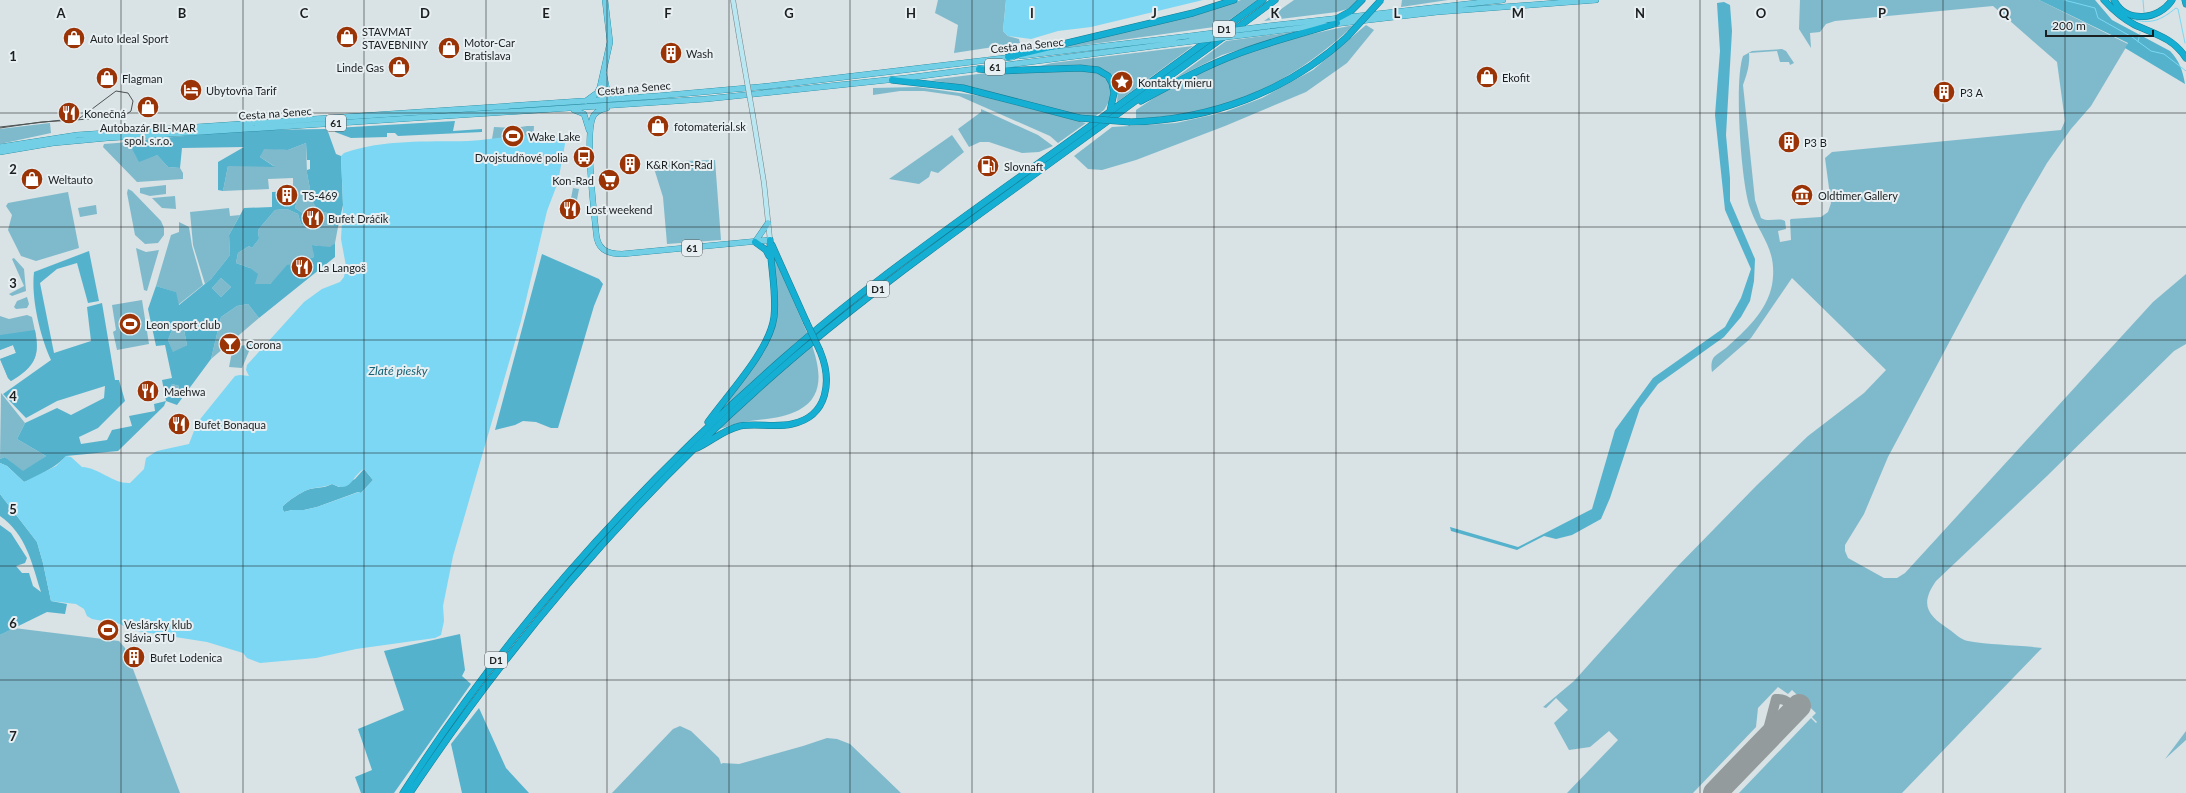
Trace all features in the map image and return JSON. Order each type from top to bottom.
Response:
[{"type":"highway","points":[[1008,57],[1193,13],[1234,0]]},
{"type":"highway","name":"D1","points":[[402,793],[454,718],[532,615],[626,508],[702,431],[789,353],[858,298],[1110,111],[1263,0]]},
{"type":"highway","name":"D1","points":[[410,793],[489,680],[554,598],[606,538],[692,450],[793,358],[880,288],[1275,0]]},
{"type":"highway","points":[[1117,115],[1187,76],[1228,58],[1337,20],[1351,11],[1362,0]]},
{"type":"highway","points":[[892,80],[949,85],[1079,118],[1130,122],[1188,117],[1242,102],[1299,74],[1347,37],[1381,0]]},
{"type":"highway","points":[[2104,0],[2126,20],[2167,38],[2186,58]]},
{"type":"highway","points":[[2114,0],[2124,11],[2133,16],[2145,17],[2157,14],[2166,9],[2172,0]]},
{"type":"highway","points":[[2185,0],[2186,4]]},
{"type":"highway","points":[[979,69],[999,71],[1080,68],[1098,70],[1108,76],[1112,83],[1114,93],[1110,111]]},
{"type":"highway","points":[[702,431],[768,338],[774,313],[770,240]]},
{"type":"highway","points":[[692,450],[718,434],[738,427],[793,424],[812,414],[820,405],[827,387],[827,372],[820,351],[770,240]]},
{"type":"highway","points":[[755,242],[766,250],[770,259]]},
{"type":"main road","name":"61","points":[[584,102],[597,93],[604,73],[610,42],[605,0]]},
{"type":"main road","points":[[733,0],[753,116],[770,240]]},
{"type":"main road","name":"61","points":[[1268,29],[1503,0]]},
{"type":"main road","name":"61","points":[[1337,20],[1596,0]]},
{"type":"main road","name":"Cesta na Senec","points":[[0,147],[77,135],[630,99],[769,86],[1190,36],[1268,29]]},
{"type":"main road","name":"Cesta na Senec","points":[[0,152],[47,143],[107,138],[614,106],[756,94],[892,80],[979,69],[1177,43],[1268,29]]},
{"type":"main road","name":"61","points":[[604,73],[605,86],[610,93],[630,99]]},
{"type":"main road","name":"61","points":[[590,135],[594,116],[597,112],[614,106]]},
{"type":"main road","name":"61","points":[[570,108],[584,114],[590,135],[596,239],[604,251],[615,254],[657,252],[770,240]]},
{"type":"main road","points":[[755,242],[768,223]]},
{"type":"shaded area","points":[[938,0],[1006,0],[1003,31],[1008,36],[1019,39],[1020,43],[954,53],[958,25],[935,13]]},
{"type":"shaded area","points":[[1241,0],[1257,0],[1221,26],[1050,50],[1223,6]]},
{"type":"shaded area","points":[[1294,0],[1358,0],[1351,8],[1337,12],[1264,21]]},
{"type":"shaded area","points":[[1402,0],[1448,0],[1401,7]]},
{"type":"shaded area","points":[[1800,0],[2039,0],[2128,44],[2091,106],[2071,129],[2047,163],[2023,204],[1888,457],[1864,514],[1845,545],[1845,551],[1848,558],[1884,578],[1897,578],[1905,573],[2153,302],[2186,274],[2186,344],[2174,351],[2047,476],[1936,581],[1928,597],[1928,609],[1936,620],[1961,638],[1977,642],[2042,648],[1902,793],[1739,793],[1811,718],[1816,723],[1817,722],[1812,717],[1816,713],[1792,690],[1788,694],[1778,687],[1758,708],[1756,727],[1693,793],[1567,793],[1618,740],[1609,731],[1590,747],[1569,750],[1554,723],[1568,710],[1556,698],[1546,708],[1543,707],[1574,681],[1673,571],[1757,485],[1808,436],[1864,393],[1886,370],[1792,278],[1751,338],[1712,372],[1712,360],[1714,357],[1726,348],[1754,320],[1765,303],[1772,285],[1773,273],[1770,252],[1750,208],[1741,155],[1739,86],[1740,68],[1743,56],[1752,51],[1782,49],[1786,51],[1794,63],[1790,65],[1789,62],[1780,62],[1777,51],[1749,53],[1748,69],[1743,85],[1755,200],[1761,218],[1767,220],[1785,221],[1786,229],[1778,231],[1780,242],[1791,240],[1791,219],[1821,217],[1828,212],[1831,203],[1825,158],[1832,152],[2061,130],[2065,121],[2057,62],[1993,6],[1835,21],[1826,24],[1820,32],[1810,33],[1811,48],[1799,29]]},
{"type":"shaded area","points":[[2039,0],[2095,0],[2112,20],[2170,51],[2180,66],[2185,84],[2125,48],[2128,43]]},
{"type":"shaded area","points":[[1724,2],[1730,5],[1732,31],[1726,135],[1730,178],[1730,201],[1755,259],[1754,281],[1750,301],[1741,317],[1724,337],[1658,384],[1640,408],[1610,498],[1601,519],[1572,535],[1556,539],[1544,536],[1517,550],[1451,531],[1450,527],[1518,547],[1592,509],[1615,430],[1653,378],[1725,327],[1741,298],[1751,269],[1725,210],[1715,115],[1720,51],[1717,3]]},
{"type":"shaded area","points":[[1354,25],[1329,47],[1304,65],[1254,93],[1227,103],[1199,110],[1168,116],[1136,119],[1136,110],[1186,80],[1213,67],[1268,46]]},
{"type":"shaded area","points":[[1366,25],[1374,30],[1347,63],[1306,92],[1225,126],[1136,160],[1102,170],[1088,169],[1074,156],[1112,127],[1176,123],[1225,112],[1262,98],[1313,70]]},
{"type":"shaded area","points":[[1301,31],[1222,55],[1174,79],[1226,41]]},
{"type":"shaded area","points":[[1193,46],[1117,102],[1117,87],[1112,76],[1103,70],[1092,66],[1080,65],[1040,66],[1052,63]]},
{"type":"shaded area","points":[[1023,71],[1096,71],[1108,81],[1112,92],[1110,100],[1104,110],[1094,117],[1076,116],[973,87],[930,80],[986,73]]},
{"type":"shaded area","points":[[917,87],[981,96],[1086,123],[1058,143],[1050,136],[959,96],[924,91],[900,91],[873,95],[873,88]]},
{"type":"shaded area","points":[[981,109],[1038,135],[1053,146],[1039,152],[1022,153],[989,142],[980,142],[969,147],[958,129],[981,112]]},
{"type":"shaded area","points":[[455,121],[453,131],[482,129],[482,132],[398,136],[395,133],[387,133],[387,137],[351,138],[335,132],[335,128]]},
{"type":"shaded area","points":[[50,123],[51,133],[0,144],[0,129]]},
{"type":"shaded area","name":"Wake Lake","points":[[534,126],[533,140],[492,139],[494,127],[514,128]]},
{"type":"shaded area","points":[[327,129],[336,154],[341,156],[343,205],[338,227],[331,225],[326,212],[319,212],[312,200],[307,173],[307,170],[310,169],[310,160],[307,160],[306,143],[288,150],[264,149],[260,157],[275,167],[228,166],[223,191],[218,190],[218,162],[244,147],[182,148],[180,168],[168,167],[157,155],[139,162],[129,143],[140,140],[252,130]]},
{"type":"shaded area","points":[[952,135],[964,152],[938,173],[931,171],[929,177],[919,184],[889,179]]},
{"type":"shaded area","points":[[130,142],[129,143],[150,156],[157,155],[168,167],[180,168],[183,173],[183,179],[137,182],[103,147],[104,144]]},
{"type":"shaded area","points":[[306,143],[307,173],[312,200],[326,212],[331,225],[338,227],[335,243],[330,248],[313,245],[314,257],[288,265],[270,284],[255,284],[250,268],[236,263],[238,253],[249,246],[252,248],[259,239],[258,230],[275,210],[287,209],[298,214],[301,224],[315,230],[319,224],[311,212],[307,216],[295,208],[298,197],[293,191],[293,178],[268,179],[269,189],[223,191],[228,166],[274,166],[260,157],[263,148],[288,150]]},
{"type":"shaded area","points":[[715,160],[721,240],[667,244],[663,197],[652,162]]},
{"type":"shaded area","points":[[166,185],[166,194],[150,196],[140,193],[140,188]]},
{"type":"shaded area","points":[[573,188],[579,189],[576,205],[570,203]]},
{"type":"shaded area","points":[[128,189],[132,191],[161,221],[164,228],[164,235],[158,243],[145,244],[135,235],[127,193]]},
{"type":"shaded area","points":[[293,191],[298,197],[295,208],[307,216],[311,212],[319,224],[315,230],[301,224],[298,214],[287,209],[275,210],[258,230],[259,239],[252,248],[249,246],[238,253],[236,263],[250,268],[258,274],[255,284],[270,284],[287,265],[314,257],[312,245],[330,247],[335,243],[335,257],[259,318],[248,304],[237,306],[221,317],[211,359],[177,405],[166,401],[162,380],[172,378],[165,345],[156,346],[148,309],[156,286],[176,292],[179,305],[211,279],[230,255],[229,235],[244,208],[272,207],[272,192]],"holes":[[[221,278],[231,287],[221,297],[212,288]],[[172,330],[184,330],[187,345],[173,352],[168,340]],[[172,384],[179,386],[177,395],[170,393]]]},
{"type":"shaded area","points":[[68,192],[79,248],[36,261],[21,256],[8,230],[12,215],[6,206],[8,203]]},
{"type":"shaded area","points":[[175,196],[176,209],[162,208],[152,198]]},
{"type":"shaded area","points":[[96,205],[97,214],[80,217],[78,208]]},
{"type":"shaded area","points":[[229,208],[230,216],[240,215],[229,235],[230,255],[211,279],[205,284],[193,245],[190,212]]},
{"type":"shaded area","points":[[179,222],[189,227],[192,246],[203,285],[178,305],[175,292],[156,286],[171,235],[179,232]]},
{"type":"shaded area","points":[[136,248],[146,252],[159,250],[147,291],[144,290]]},
{"type":"shaded area","points":[[89,251],[99,301],[88,303],[77,263],[57,269],[40,283],[54,353],[91,341],[87,307],[102,303],[115,380],[119,380],[125,401],[98,428],[79,437],[81,444],[107,440],[112,430],[132,426],[129,416],[155,411],[154,404],[166,401],[164,406],[118,451],[66,456],[63,460],[46,471],[24,482],[7,466],[0,463],[0,459],[5,457],[23,471],[46,456],[17,439],[25,423],[57,408],[71,415],[104,398],[105,386],[57,401],[26,418],[3,394],[51,360],[43,340],[37,317],[33,282],[34,272]]},
{"type":"shaded area","points":[[542,254],[599,279],[603,284],[594,306],[558,428],[551,428],[536,422],[523,421],[515,425],[495,430]]},
{"type":"shaded area","points":[[774,257],[814,350],[819,378],[817,390],[810,401],[799,410],[792,413],[779,417],[740,423],[719,429],[725,403],[769,341],[777,316]]},
{"type":"shaded area","points":[[14,258],[24,269],[26,291],[12,296],[9,294],[24,286],[12,259]]},
{"type":"shaded area","points":[[221,278],[231,287],[221,297],[212,288]]},
{"type":"shaded area","points":[[27,297],[29,304],[27,308],[16,309],[14,307],[17,301]]},
{"type":"shaded area","name":"Leon sport club","points":[[142,300],[149,344],[117,350],[113,332],[116,330],[112,305]]},
{"type":"shaded area","points":[[248,304],[259,318],[211,359],[221,317],[237,306]]},
{"type":"shaded area","points":[[27,315],[32,317],[37,346],[36,354],[34,361],[29,367],[11,381],[8,378],[0,359],[16,353],[13,345],[0,350],[0,316],[9,319]]},
{"type":"shaded area","points":[[35,330],[37,347],[34,360],[26,371],[11,381],[8,378],[0,359],[16,353],[13,345],[0,350],[0,335]]},
{"type":"shaded area","points":[[172,330],[184,330],[187,345],[173,353],[168,340]]},
{"type":"shaded area","points":[[252,344],[242,368],[229,367],[233,347]]},
{"type":"shaded area","points":[[172,384],[179,386],[177,395],[170,393]]},
{"type":"shaded area","points":[[1,393],[25,423],[17,439],[46,456],[23,472],[5,457],[0,459]]},
{"type":"shaded area","points":[[364,469],[373,480],[361,493],[358,492],[317,507],[284,512],[283,506],[301,493],[310,489],[325,487],[332,484],[339,487],[355,479]]},
{"type":"shaded area","points":[[0,494],[37,542],[51,601],[67,604],[65,614],[47,612],[0,635],[0,525],[11,533],[27,558],[25,563],[16,566],[22,573],[29,573],[33,586],[41,592],[31,560],[22,540],[9,523],[0,516]]},
{"type":"shaded area","points":[[14,628],[119,641],[125,648],[180,793],[0,793],[0,635]]},
{"type":"shaded area","points":[[460,634],[465,670],[462,676],[471,684],[394,793],[361,793],[355,777],[372,770],[358,729],[404,710],[384,651]]},
{"type":"shaded area","points":[[479,708],[506,768],[529,793],[462,793],[451,744]]},
{"type":"shaded area","points":[[680,726],[691,731],[719,758],[721,764],[739,764],[827,738],[837,739],[850,744],[901,793],[612,793],[673,729]]},
{"type":"shaded area","points":[[2186,731],[2186,740],[2165,759]]},
{"type":"water","points":[[1006,0],[1203,0],[1091,27],[1058,31],[1031,39],[1008,36],[1003,31]]},
{"type":"water","name":"Zlaté piesky","points":[[522,135],[563,139],[565,144],[558,182],[547,211],[521,321],[453,556],[443,606],[444,621],[441,635],[435,638],[356,649],[316,658],[260,663],[247,658],[243,653],[207,642],[131,630],[120,624],[92,619],[87,616],[84,609],[76,604],[51,601],[37,542],[0,494],[0,463],[7,466],[24,482],[56,466],[66,456],[71,457],[82,467],[95,470],[124,483],[130,483],[144,469],[146,458],[157,451],[189,444],[197,423],[235,376],[249,376],[246,370],[247,365],[304,302],[322,289],[340,282],[344,277],[346,266],[341,239],[343,205],[341,156],[344,153],[375,145],[390,143],[468,141],[520,137]],"holes":[[[364,469],[373,480],[361,493],[359,492],[304,510],[284,512],[283,510],[283,506],[285,504],[307,490],[332,484],[339,487],[344,487],[351,483]]]},
{"type":"waterway","points":[[2064,0],[2095,8],[2098,18],[2132,37],[2151,51],[2164,54],[2186,71]]},
{"type":"waterway","points":[[2143,0],[2144,12]]},
{"type":"waterway","points":[[2132,19],[2145,22],[2156,20],[2165,16],[2176,8],[2178,9],[2185,43]]},
{"type":"waterway","points":[[2138,42],[2140,33]]},
{"type":"taxiway","points":[[1742,764],[1765,741],[1776,699],[1784,700],[1788,703],[1790,706],[1789,716]]},
{"type":"runway","points":[[1715,793],[1799,706]]},
{"type":"tram line","points":[[0,127],[80,118],[116,91],[128,93],[133,101],[131,111],[123,117],[41,122],[0,128]]},
{"type":"place","name":"STAVMAT STAVEBNINY","points":[[347,37]]},
{"type":"place","name":"Auto Ideal Sport","points":[[74,38]]},
{"type":"place","name":"Motor-Car Bratislava","points":[[449,48]]},
{"type":"place","name":"Wash","points":[[671,53]]},
{"type":"place","name":"Linde Gas","points":[[399,67]]},
{"type":"place","name":"Ekofit","points":[[1487,77]]},
{"type":"place","name":"Flagman","points":[[107,78]]},
{"type":"place","name":"Kontakty mieru","points":[[1122,82]]},
{"type":"place","name":"Ubytovňa Tarif","points":[[191,90]]},
{"type":"place","name":"P3 A","points":[[1944,92]]},
{"type":"place","name":"Autobazár BIL-MAR spol. s.r.o.","points":[[148,107]]},
{"type":"place","name":"Konečná","points":[[69,113]]},
{"type":"place","name":"fotomaterial.sk","points":[[658,126]]},
{"type":"place","name":"Wake Lake","points":[[513,136]]},
{"type":"place","name":"P3 B","points":[[1789,142]]},
{"type":"place","name":"Dvojstudňové polia","points":[[584,157]]},
{"type":"place","name":"K&R Kon-Rad","points":[[630,164]]},
{"type":"place","name":"Slovnaft","points":[[988,166]]},
{"type":"place","name":"Weltauto","points":[[32,179]]},
{"type":"place","name":"Kon-Rad","points":[[609,180]]},
{"type":"place","name":"TS-469","points":[[287,195]]},
{"type":"place","name":"Oldtimer Gallery","points":[[1802,195]]},
{"type":"place","name":"Lost weekend","points":[[570,209]]},
{"type":"place","name":"Bufet Dráčik","points":[[313,218]]},
{"type":"place","name":"La Langoš","points":[[302,267]]},
{"type":"place","name":"Leon sport club","points":[[130,324]]},
{"type":"place","name":"Corona","points":[[230,344]]},
{"type":"place","name":"Maehwa","points":[[148,391]]},
{"type":"place","name":"Bufet Bonaqua","points":[[179,424]]},
{"type":"place","name":"Veslársky klub Slávia STU","points":[[108,630]]},
{"type":"place","name":"Bufet Lodenica","points":[[134,657]]}]
